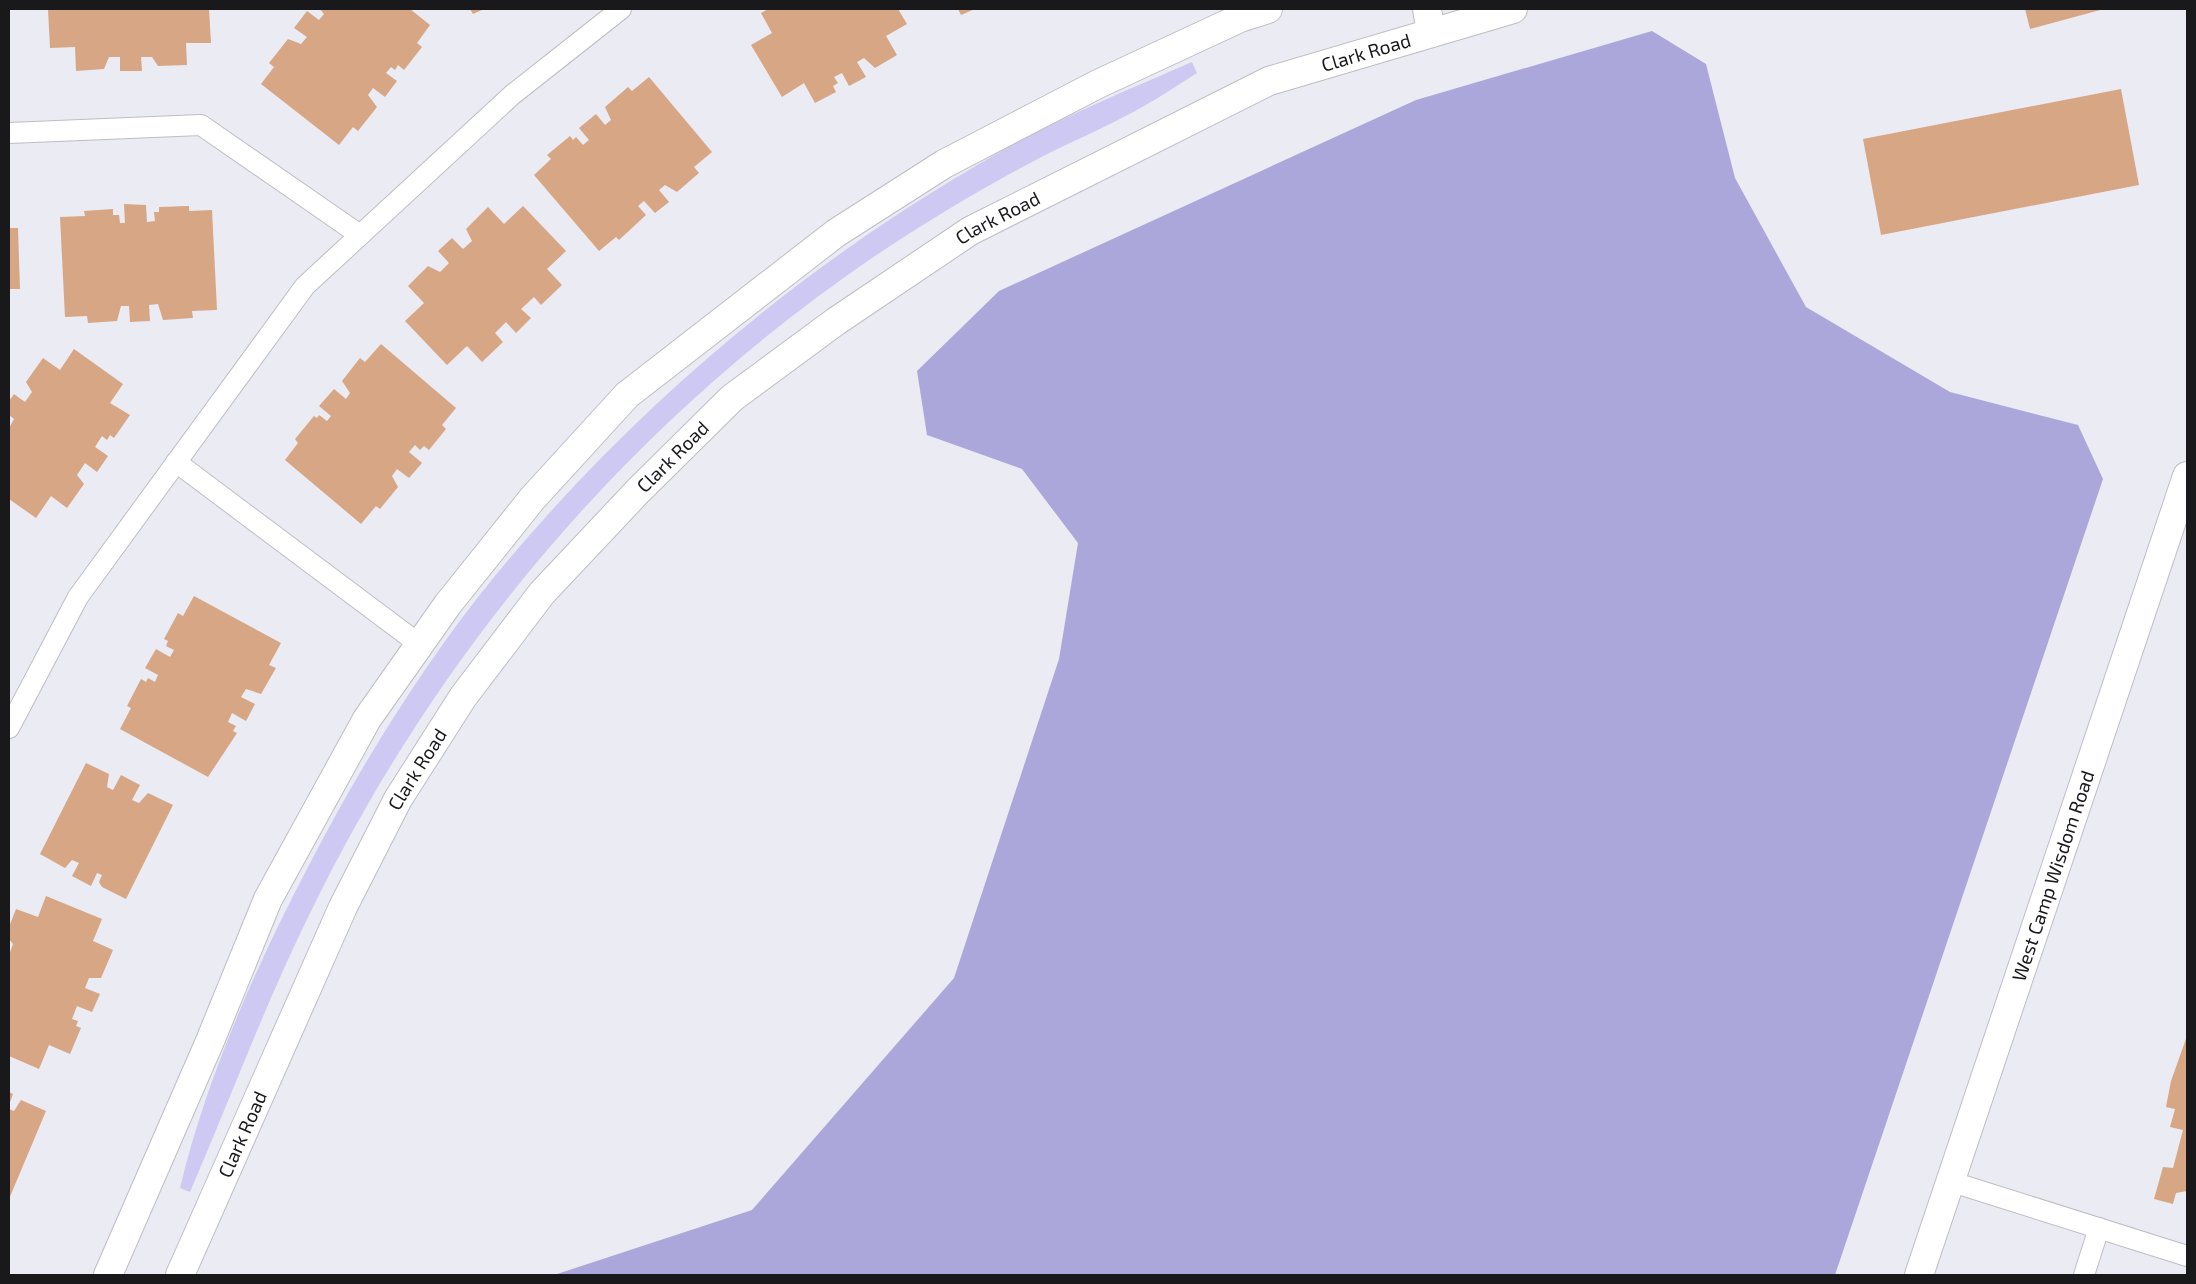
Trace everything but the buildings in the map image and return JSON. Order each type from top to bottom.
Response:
[{"type":"main road","points":[[108,1275],[206,1050],[268,899],[367,719],[448,604],[532,499],[626,395],[836,233],[944,164],[1098,84],[1240,18],[1268,9]]},
{"type":"main road","name":"Clark Road","points":[[180,1275],[343,907],[398,799],[463,697],[542,593],[732,398],[836,322],[970,232],[1269,81],[1429,21],[1513,9]]},
{"type":"main road","name":"West Camp Wisdom Road","points":[[1918,1275],[2187,476]]},
{"type":"lane","points":[[9,728],[78,597],[306,286],[512,94],[621,9]]},
{"type":"lane","points":[[9,133],[201,125],[360,235]]},
{"type":"lane","points":[[176,462],[419,644]]},
{"type":"lane","points":[[1949,1181],[2187,1256]]},
{"type":"lane","points":[[2084,1275],[2099,1228]]},
{"type":"shaded area","points":[[1652,31],[1706,64],[1735,178],[1806,307],[1950,392],[2078,425],[2103,479],[1835,1275],[554,1275],[752,1210],[954,978],[1059,659],[1078,543],[1022,469],[927,435],[917,371],[999,291],[1416,100]]},
{"type":"shaded area","points":[[1192,62],[1197,73],[1157,98],[1130,114],[991,184],[872,258],[781,325],[696,397],[615,475],[541,558],[472,645],[408,738],[351,834],[300,934],[257,1030],[190,1192],[180,1188],[204,1106],[234,1024],[270,944],[327,830],[392,720],[440,648],[490,582],[547,516],[606,453],[669,393],[734,336],[802,282],[872,231],[945,184],[1020,141],[1084,109]]}]
